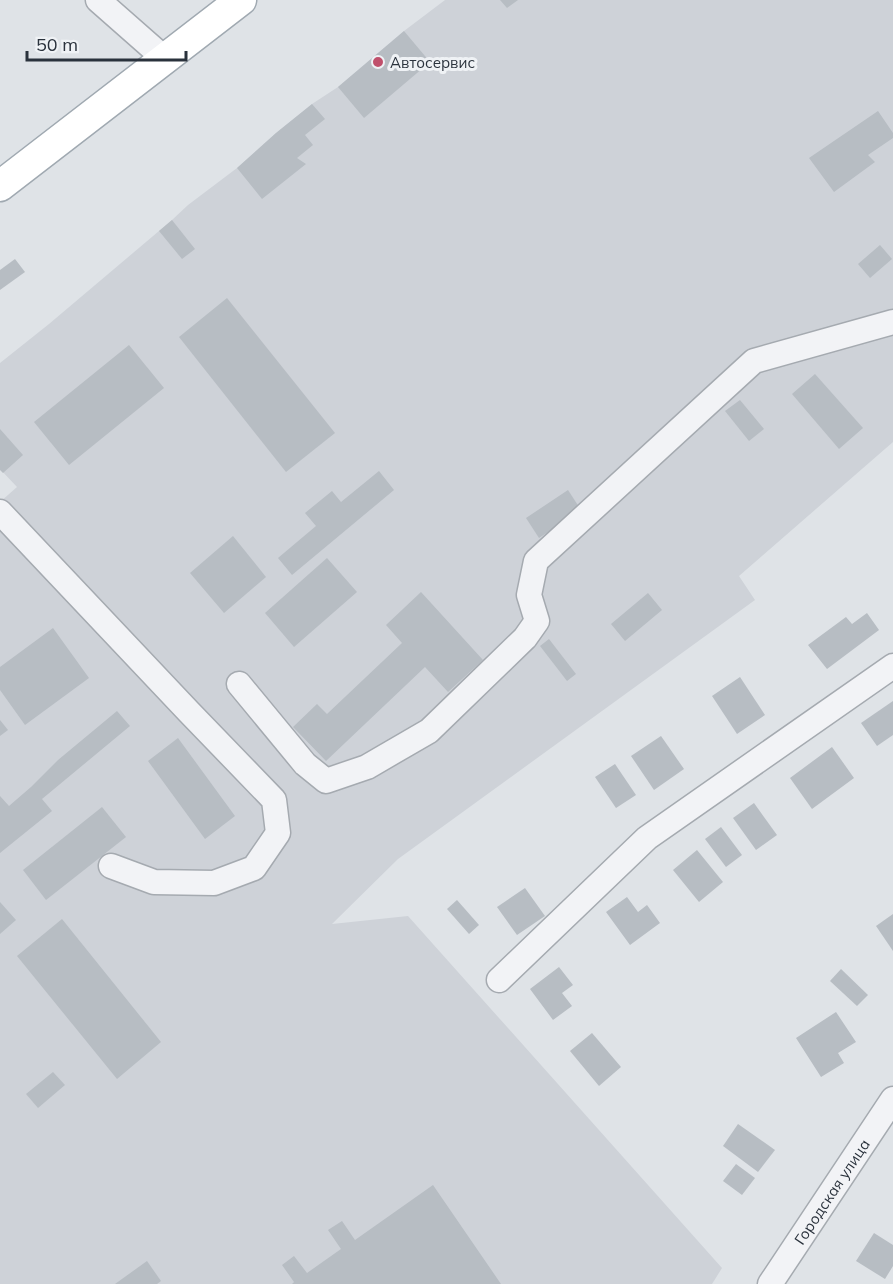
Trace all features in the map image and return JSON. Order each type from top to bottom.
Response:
[{"type":"main road","points":[[0,186],[241,0]]},
{"type":"street","points":[[98,0],[165,59]]},
{"type":"street","points":[[238,684],[305,764],[326,781],[367,767],[429,731],[525,638],[537,621],[529,594],[536,561],[754,361],[893,322]]},
{"type":"street","points":[[0,512],[274,800],[278,833],[254,868],[214,883],[154,882],[111,866]]},
{"type":"street","points":[[499,980],[647,838],[893,666]]},
{"type":"street","name":"Городская улица","points":[[770,1284],[893,1099]]},
{"type":"shaded area","points":[[445,0],[893,0],[893,442],[739,576],[755,600],[398,859],[332,924],[408,916],[722,1268],[712,1284],[0,1284],[0,502],[17,487],[0,469],[0,363],[188,205],[237,168],[276,133],[312,104],[338,87],[404,31]]},
{"type":"building","points":[[500,0],[518,0],[507,8]]},
{"type":"building","points":[[404,31],[430,62],[364,118],[338,87]]},
{"type":"building","points":[[312,104],[325,119],[305,135],[313,145],[297,158],[306,164],[262,199],[237,168]]},
{"type":"building","points":[[878,111],[893,133],[893,138],[868,155],[875,162],[834,192],[809,158]]},
{"type":"building","points":[[172,220],[195,249],[182,259],[159,231]]},
{"type":"building","points":[[880,245],[892,259],[870,278],[858,264]]},
{"type":"building","points":[[15,259],[25,272],[0,290],[0,270]]},
{"type":"building","points":[[227,298],[335,433],[286,472],[179,337]]},
{"type":"building","points":[[129,345],[164,388],[69,465],[34,422]]},
{"type":"building","points":[[815,374],[863,428],[839,449],[792,394]]},
{"type":"building","points":[[740,400],[764,429],[749,441],[725,411]]},
{"type":"building","points":[[0,429],[23,455],[3,473],[0,470]]},
{"type":"building","points":[[379,471],[394,490],[292,575],[278,558],[316,526],[305,513],[332,491],[341,502]]},
{"type":"building","points":[[568,490],[581,510],[539,538],[526,518]]},
{"type":"building","points":[[233,536],[266,577],[224,613],[190,573]]},
{"type":"building","points":[[327,558],[357,592],[294,647],[265,613]]},
{"type":"building","points":[[421,592],[483,660],[448,692],[425,667],[326,761],[293,727],[317,704],[327,714],[402,643],[386,625]]},
{"type":"building","points":[[648,593],[662,610],[625,641],[611,624]]},
{"type":"building","points":[[867,613],[879,630],[827,669],[808,645],[846,617],[852,624]]},
{"type":"building","points":[[53,628],[89,678],[25,725],[0,690],[0,667]]},
{"type":"building","points":[[549,639],[576,674],[567,681],[540,646]]},
{"type":"building","points":[[740,677],[765,715],[737,734],[712,696]]},
{"type":"building","points":[[893,701],[893,735],[877,746],[861,723]]},
{"type":"building","points":[[117,711],[130,726],[42,799],[52,811],[0,853],[0,796],[9,806],[58,760]]},
{"type":"building","points":[[0,720],[8,730],[0,736]]},
{"type":"building","points":[[661,736],[684,769],[654,790],[631,756]]},
{"type":"building","points":[[178,738],[235,816],[205,839],[148,761]]},
{"type":"building","points":[[832,747],[854,778],[812,809],[790,778]]},
{"type":"building","points":[[615,764],[636,795],[616,808],[595,777]]},
{"type":"building","points":[[754,803],[777,835],[756,850],[733,818]]},
{"type":"building","points":[[102,807],[126,837],[46,900],[23,870]]},
{"type":"building","points":[[721,827],[742,855],[726,867],[705,839]]},
{"type":"building","points":[[697,850],[723,882],[699,902],[673,870]]},
{"type":"building","points":[[525,888],[545,916],[517,935],[497,907]]},
{"type":"building","points":[[627,897],[638,912],[647,905],[660,923],[630,945],[606,912]]},
{"type":"building","points":[[457,900],[479,925],[469,934],[447,909]]},
{"type":"building","points":[[0,902],[16,920],[0,934]]},
{"type":"building","points":[[893,914],[893,951],[876,926]]},
{"type":"building","points":[[62,919],[161,1042],[117,1079],[17,956]]},
{"type":"building","points":[[559,967],[573,985],[562,993],[572,1006],[553,1020],[530,989]]},
{"type":"building","points":[[841,969],[868,995],[857,1006],[830,981]]},
{"type":"building","points":[[836,1012],[856,1042],[838,1053],[844,1063],[821,1077],[796,1038]]},
{"type":"building","points":[[592,1033],[621,1067],[599,1086],[570,1051]]},
{"type":"building","points":[[53,1072],[65,1085],[38,1108],[26,1094]]},
{"type":"building","points":[[738,1124],[775,1150],[758,1172],[723,1146]]},
{"type":"building","points":[[736,1164],[755,1178],[742,1195],[723,1181]]},
{"type":"building","points":[[433,1185],[501,1284],[292,1284],[294,1282],[282,1265],[294,1256],[307,1273],[341,1249],[328,1230],[342,1221],[355,1240]]},
{"type":"building","points":[[874,1233],[893,1245],[893,1266],[885,1279],[856,1261]]},
{"type":"building","points":[[147,1261],[161,1281],[157,1284],[115,1284]]},
{"type":"place","name":"Автосервис","points":[[378,62]]}]
